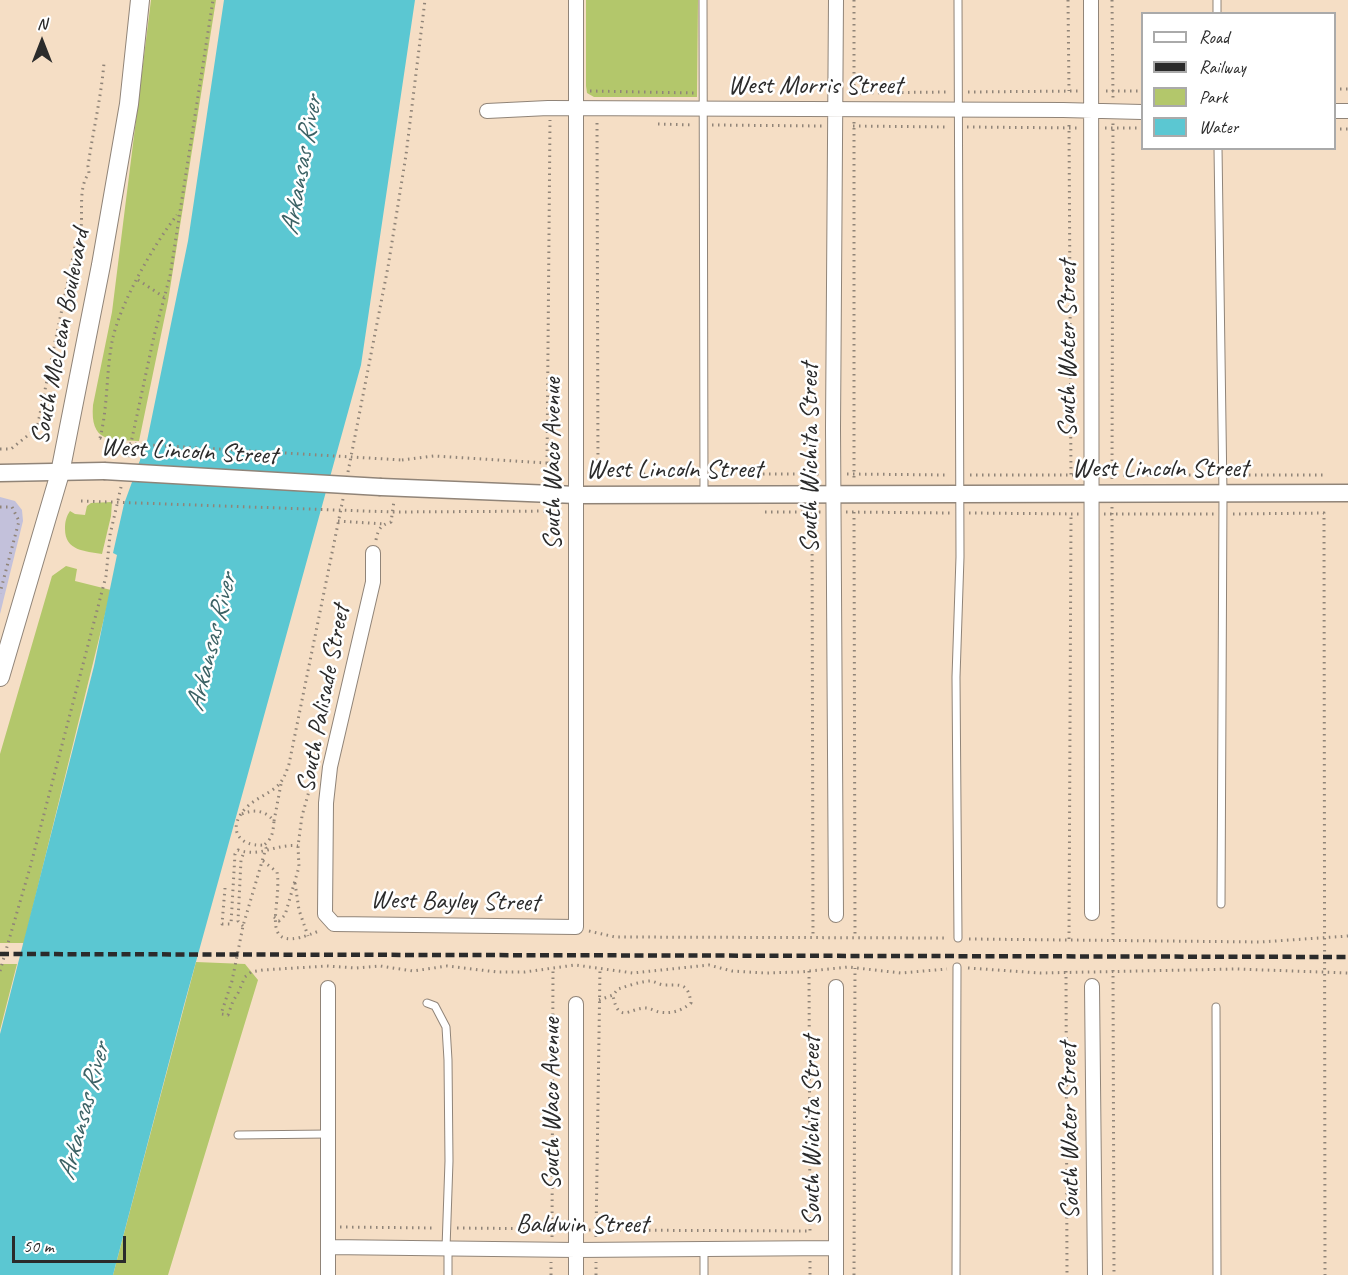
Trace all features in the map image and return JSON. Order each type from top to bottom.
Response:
[{"type":"main road","name":"South McLean Boulevard","points":[[0,677],[60,473],[129,104],[140,0]]},
{"type":"street","name":"South Waco Avenue","points":[[576,0],[576,927]]},
{"type":"street","name":"South Wichita Street","points":[[836,0],[833,474],[836,915]]},
{"type":"street","name":"South Water Street","points":[[1091,0],[1092,913]]},
{"type":"street","name":"West Morris Street","points":[[487,111],[552,108],[1141,112]]},
{"type":"street","name":"West Lincoln Street","points":[[0,473],[104,471],[389,488],[577,503],[704,496],[812,504],[854,504],[959,495],[1348,493]]},
{"type":"street","name":"South Palisade Street","points":[[334,924],[325,914],[326,803],[330,767],[373,582],[373,553]]},
{"type":"street","name":"West Bayley Street","points":[[334,924],[576,927]]},
{"type":"street","name":"South Water Street","points":[[1092,986],[1095,1275]]},
{"type":"street","name":"South Wichita Street","points":[[836,987],[836,1275]]},
{"type":"street","points":[[328,988],[328,1275]]},
{"type":"street","name":"South Waco Avenue","points":[[576,1004],[576,1275]]},
{"type":"street","name":"Baldwin Street","points":[[328,1247],[576,1250],[836,1248]]},
{"type":"lane","points":[[703,0],[704,496]]},
{"type":"lane","points":[[958,0],[960,557],[956,678],[958,939]]},
{"type":"lane","points":[[1218,150],[1223,476],[1221,904]]},
{"type":"lane","points":[[956,1275],[957,967]]},
{"type":"lane","points":[[427,1003],[435,1006],[446,1027],[449,1161],[448,1275]]},
{"type":"lane","points":[[1216,1007],[1217,1275]]},
{"type":"lane","points":[[238,1135],[328,1134]]},
{"type":"lane","points":[[704,1249],[704,1275]]},
{"type":"path","points":[[128,459],[170,276],[213,0]]},
{"type":"path","points":[[348,474],[388,267],[406,155],[425,0]]},
{"type":"path","points":[[854,0],[855,938]]},
{"type":"path","points":[[1068,0],[1071,475],[1069,939]]},
{"type":"path","points":[[1112,0],[1113,940]]},
{"type":"path","points":[[0,449],[11,449],[37,428],[75,247],[81,231],[84,188],[86,177],[90,173],[88,166],[95,118],[102,92],[104,63]]},
{"type":"path","points":[[576,93],[590,90],[703,93]]},
{"type":"path","points":[[836,93],[1141,91]]},
{"type":"path","points":[[548,463],[550,119],[552,108]]},
{"type":"path","points":[[597,123],[598,473]]},
{"type":"path","points":[[178,214],[161,235],[119,316],[112,341],[100,438],[117,443],[402,460],[434,456],[548,463],[598,473],[1325,476]]},
{"type":"path","points":[[138,280],[164,297]]},
{"type":"path","points":[[0,971],[31,864],[104,587],[110,535],[123,481]]},
{"type":"path","points":[[338,521],[384,524],[391,522],[393,512],[389,488]]},
{"type":"path","points":[[282,781],[241,815],[238,822],[238,836],[244,843],[253,846],[264,845],[273,833],[282,781],[290,764],[343,498]]},
{"type":"path","points":[[81,501],[393,512],[577,503]]},
{"type":"path","points":[[812,504],[813,937]]},
{"type":"path","points":[[765,512],[812,504],[854,504],[959,513],[1324,513],[1325,1275]]},
{"type":"path","points":[[0,507],[12,507],[20,521],[0,593]]},
{"type":"path","points":[[373,553],[377,530],[384,524]]},
{"type":"path","points":[[274,917],[279,921],[285,915],[299,867],[298,846],[302,816],[315,770]]},
{"type":"path","points":[[241,815],[250,810],[260,811],[268,814],[274,821]]},
{"type":"path","points":[[264,845],[265,852],[243,926],[232,981],[221,1014],[228,1016],[232,1001],[245,977],[251,972],[327,966],[356,968],[380,966],[413,971],[447,966],[497,972],[525,972],[575,965],[633,973],[710,965],[732,971],[809,971],[855,968],[901,973],[957,967],[1001,971],[1237,969],[1348,973]]},
{"type":"path","points":[[225,888],[222,924],[231,924],[235,854],[238,850],[265,852],[279,847],[298,846]]},
{"type":"path","points":[[243,926],[238,921],[241,860],[244,852]]},
{"type":"path","points":[[262,861],[277,872],[279,883],[274,922],[278,933],[283,937],[293,939],[308,936],[334,924]]},
{"type":"path","points":[[295,881],[299,910],[308,936]]},
{"type":"path","points":[[576,927],[615,938],[813,937],[1261,942],[1348,936]]},
{"type":"path","points":[[596,1275],[600,968]]},
{"type":"path","points":[[854,1275],[855,968]]},
{"type":"path","points":[[551,1275],[553,969]]},
{"type":"path","points":[[1113,970],[1114,1275]]},
{"type":"path","points":[[809,971],[810,1275]]},
{"type":"path","points":[[1066,971],[1067,1275]]},
{"type":"path","points":[[647,972],[649,981]]},
{"type":"path","points":[[599,1000],[614,995],[618,989],[649,981],[664,985],[682,985],[689,993],[691,1003],[683,1010],[670,1013],[644,1008],[632,1012],[621,1011],[615,1007],[614,995]]},
{"type":"shaded area","points":[[0,497],[15,501],[22,510],[23,521],[0,614]]},
{"type":"green space","points":[[151,0],[216,0],[168,301],[139,441],[110,439],[98,432],[93,417],[93,405],[112,312]]},
{"type":"green space","points":[[586,0],[698,0],[697,97],[594,97],[587,93]]},
{"type":"green space","points":[[112,502],[102,554],[77,549],[68,542],[65,529],[70,511],[85,515],[87,506],[91,503]]},
{"type":"green space","points":[[66,566],[77,569],[75,581],[111,590],[24,943],[0,943],[0,754],[52,576]]},
{"type":"green space","points":[[196,962],[245,964],[258,980],[168,1275],[113,1275]]},
{"type":"green space","points":[[0,964],[17,964],[0,1030]]},
{"type":"water","name":"Arkansas River","points":[[224,0],[415,0],[361,365],[184,1005],[113,1275],[0,1275],[0,1034],[94,666],[117,555],[113,553],[124,504],[147,441],[188,241]]},
{"type":"railway","points":[[0,954],[1348,957]]}]
